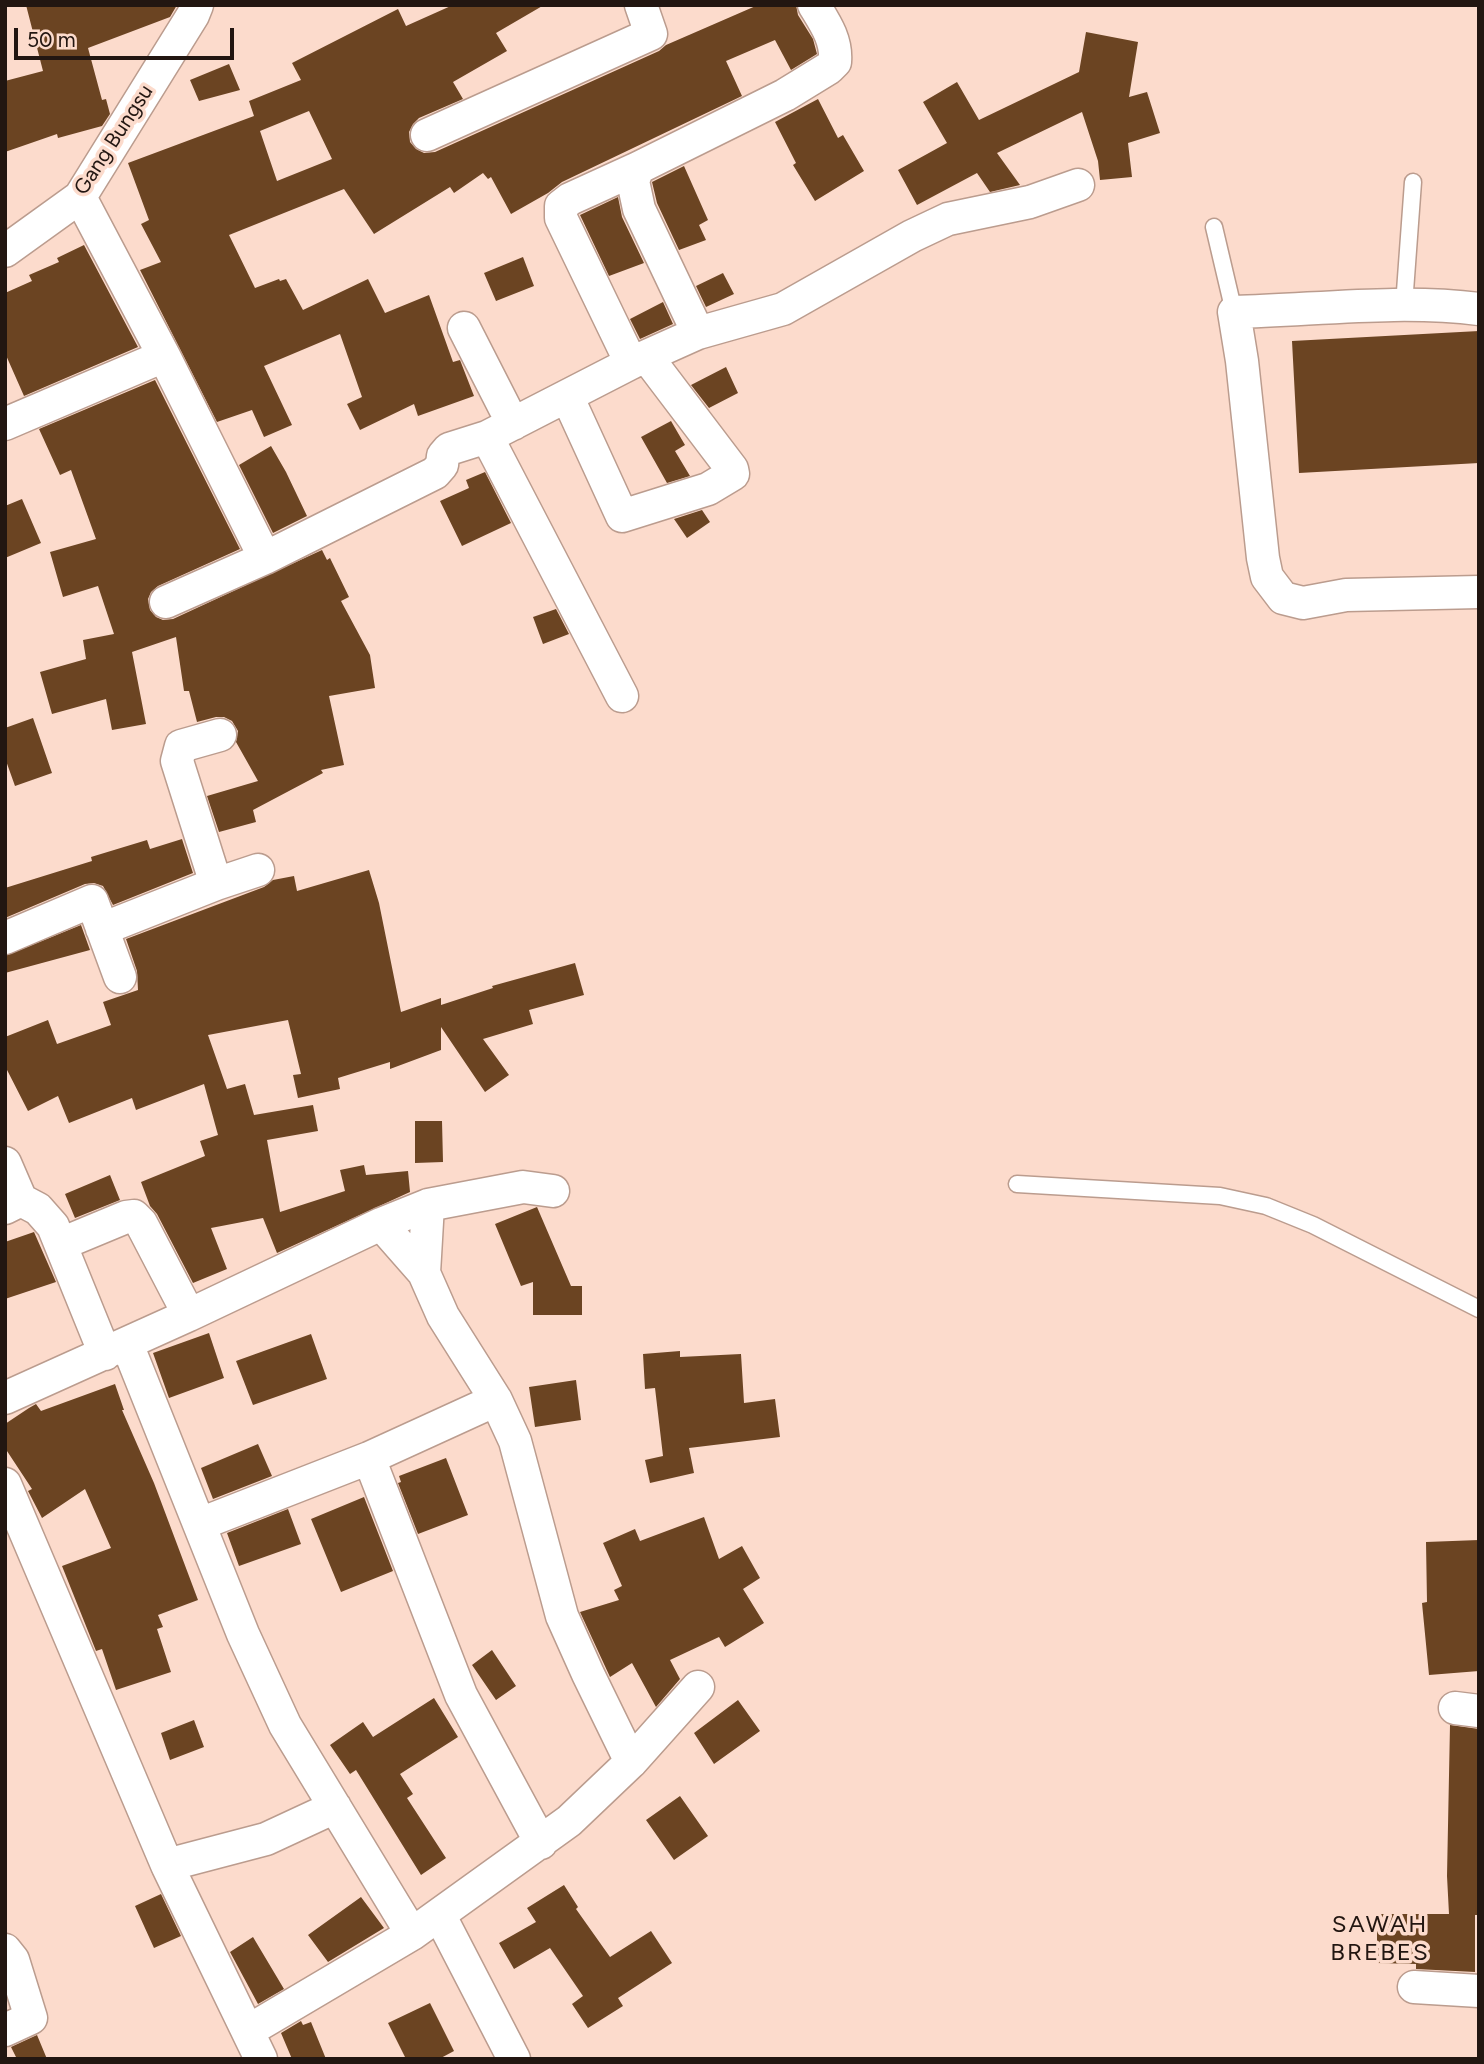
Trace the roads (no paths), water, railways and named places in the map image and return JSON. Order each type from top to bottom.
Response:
[{"type":"street","name":"Gang Bungsu","points":[[5,251],[80,197],[197,5]]},
{"type":"street","points":[[427,135],[651,34],[641,5]]},
{"type":"street","points":[[567,396],[622,516],[708,489],[733,474],[639,360],[561,218],[561,206],[570,199],[785,95],[829,68],[835,62],[836,49],[827,26],[814,5]]},
{"type":"street","points":[[638,168],[633,181],[639,209],[698,333]]},
{"type":"street","points":[[166,601],[265,558],[435,474],[449,449],[500,430],[698,333],[783,309],[912,236],[948,219],[1030,202],[1078,185]]},
{"type":"street","points":[[80,197],[164,355],[265,558]]},
{"type":"street","points":[[1479,309],[1404,305],[1234,312],[1242,361],[1263,558],[1267,577],[1283,598],[1303,603],[1346,595],[1479,592]]},
{"type":"street","points":[[464,328],[500,430],[622,696]]},
{"type":"street","points":[[5,424],[164,355]]},
{"type":"street","points":[[216,884],[177,761],[181,746],[220,735]]},
{"type":"street","points":[[102,929],[258,870]]},
{"type":"street","points":[[5,938],[92,901],[120,977]]},
{"type":"street","points":[[5,1163],[13,1204],[38,1209],[46,1216],[116,1349],[201,1524],[243,1634],[285,1725],[412,1934]]},
{"type":"street","points":[[5,1398],[116,1349],[381,1224],[428,1205],[523,1187],[554,1191]]},
{"type":"street","points":[[424,1273],[428,1205]]},
{"type":"street","points":[[61,1244],[134,1216],[141,1223],[189,1315]]},
{"type":"street","points":[[381,1224],[424,1273],[443,1316],[496,1400],[515,1441],[562,1616],[631,1762]]},
{"type":"street","points":[[201,1524],[369,1458],[496,1400]]},
{"type":"street","points":[[369,1458],[461,1695],[541,1843]]},
{"type":"street","points":[[5,1485],[167,1865],[255,2045],[440,1916],[569,1821],[631,1762],[698,1686]]},
{"type":"street","points":[[167,1865],[266,1839],[335,1807]]},
{"type":"street","points":[[440,1916],[514,2059]]},
{"type":"street","points":[[5,1950],[13,1960],[31,2018],[5,2030]]},
{"type":"street","points":[[1414,1987],[1479,1991]]},
{"type":"lane","points":[[1404,305],[1413,182]]},
{"type":"lane","points":[[1214,227],[1234,312]]},
{"type":"lane","points":[[1017,1184],[1220,1196],[1266,1206],[1313,1225],[1479,1309]]},
{"type":"district","name":"SAWAH BREBES","points":[[1380,1939]]}]
